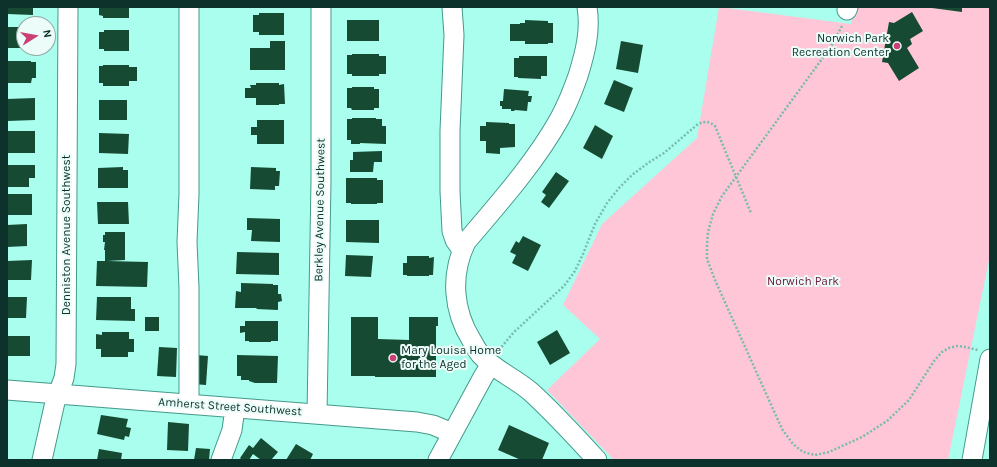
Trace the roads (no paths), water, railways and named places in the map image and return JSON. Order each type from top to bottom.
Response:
[{"type":"street","name":"Denniston Avenue Southwest","points":[[42,460],[55,402],[64,378],[66,364],[68,7]]},
{"type":"street","points":[[189,7],[189,404]]},
{"type":"street","name":"Berkley Avenue Southwest","points":[[317,414],[321,181],[321,7]]},
{"type":"street","points":[[452,7],[454,35],[450,131],[450,198],[454,240],[462,250]]},
{"type":"street","points":[[586,7],[588,16],[588,37],[584,59],[573,89],[560,117],[543,145],[513,186],[466,242],[457,266],[455,284],[456,299],[461,320],[468,335],[480,354],[491,364],[521,383],[531,392],[597,460]]},
{"type":"street","points":[[972,460],[987,356]]},
{"type":"street","points":[[438,460],[491,364]]},
{"type":"street","name":"Amherst Street Southwest","points":[[7,390],[417,422],[433,425],[452,433]]},
{"type":"street","points":[[221,460],[232,430],[235,408]]},
{"type":"place","name":"Norwich Park Recreation Center","points":[[897,46]]},
{"type":"place","name":"Mary Louisa Home for the Aged","points":[[393,358]]},
{"type":"park label","name":"Norwich Park","points":[[803,282]]}]
